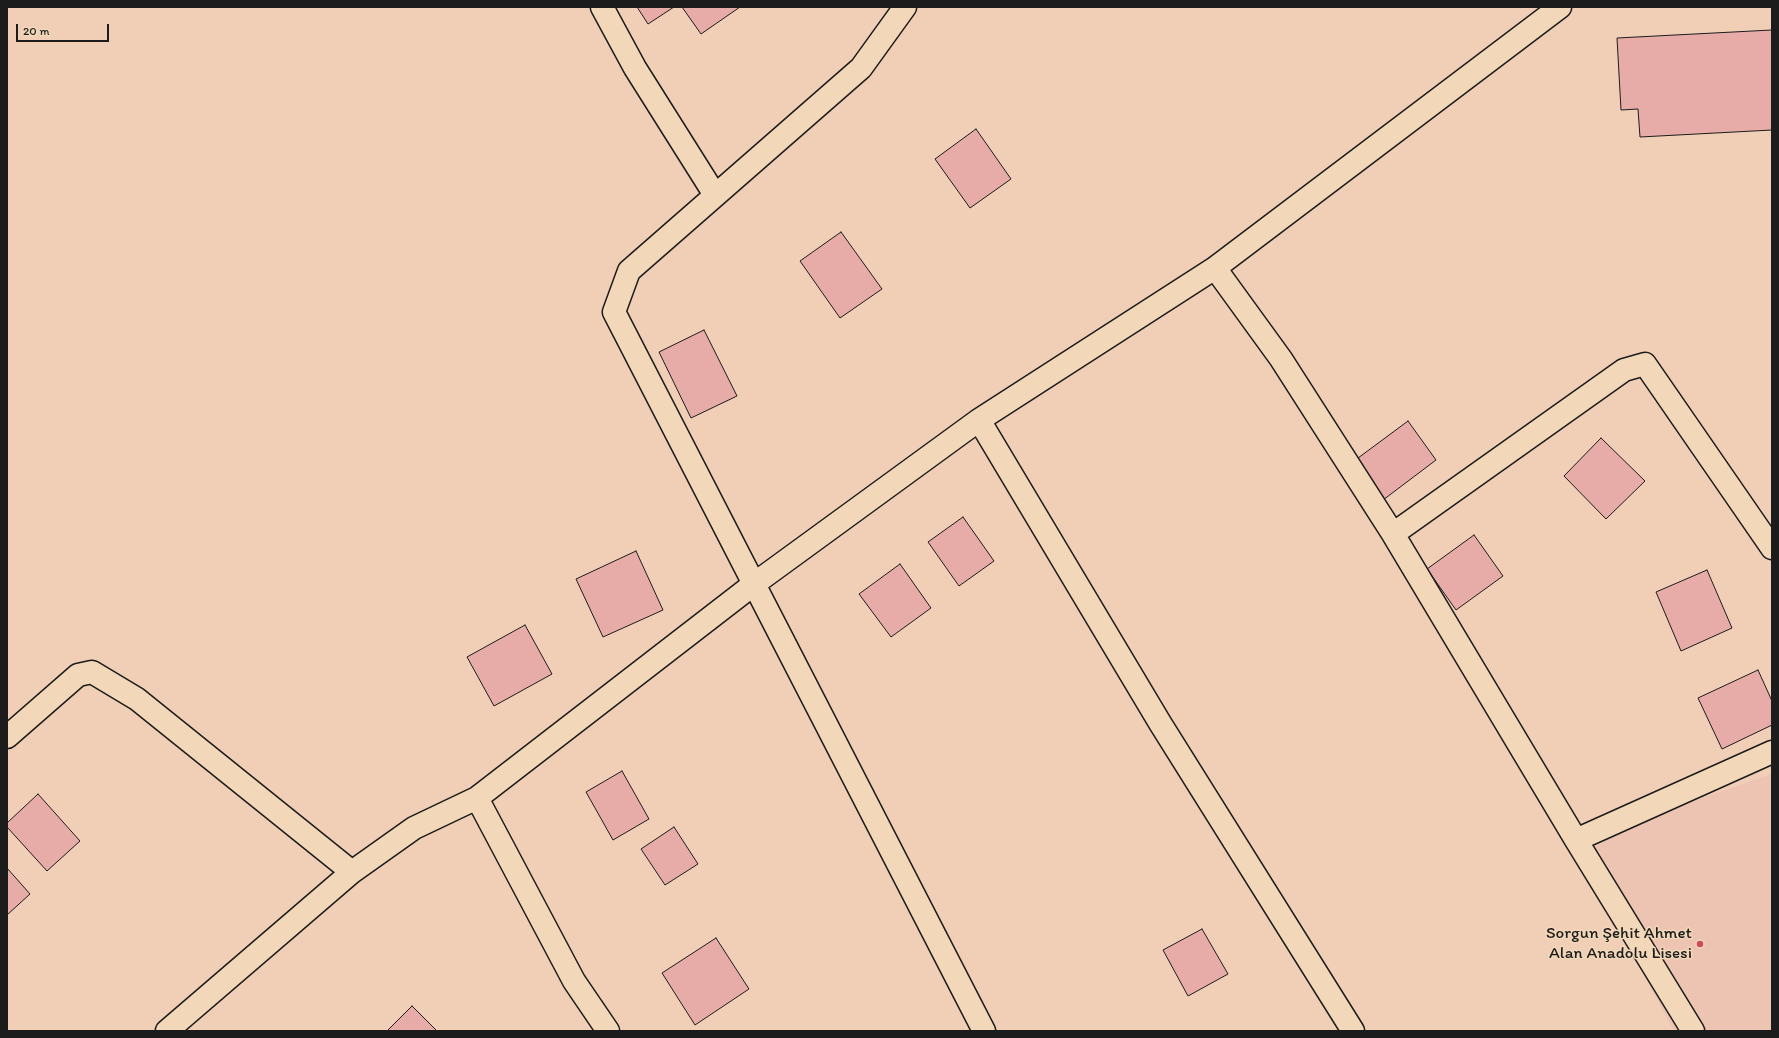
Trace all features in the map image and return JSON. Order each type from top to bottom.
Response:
[{"type":"street","points":[[602,7],[635,68],[716,195]]},
{"type":"street","points":[[904,7],[861,68],[629,271],[614,312],[984,1031]]},
{"type":"street","points":[[167,1031],[352,872],[414,828],[477,798],[754,584],[979,420],[1214,268],[1560,7]]},
{"type":"street","points":[[1214,268],[1281,359],[1393,534],[1576,840],[1693,1031]]},
{"type":"street","points":[[1393,534],[1624,370],[1645,364],[1772,548]]},
{"type":"street","points":[[979,420],[1160,723],[1353,1031]]},
{"type":"street","points":[[7,737],[78,675],[92,672],[137,699],[352,872]]},
{"type":"street","points":[[1576,840],[1772,752]]},
{"type":"street","points":[[477,798],[574,981],[608,1031]]},
{"type":"shaded area","name":"Sorgun Şehit Ahmet Alan Anadolu Lisesi","points":[[1772,774],[1772,1031],[1674,1031],[1581,857],[1634,821]]},
{"type":"building","points":[[637,7],[674,7],[648,24]]},
{"type":"building","points":[[682,7],[740,7],[701,34]]},
{"type":"building","points":[[1772,30],[1772,130],[1640,137],[1638,109],[1621,110],[1617,38]]},
{"type":"building","points":[[976,129],[1011,179],[970,208],[935,159]]},
{"type":"building","points":[[841,232],[882,289],[840,318],[800,261]]},
{"type":"building","points":[[704,330],[737,396],[691,418],[659,352]]},
{"type":"building","points":[[1408,421],[1436,460],[1383,500],[1354,461]]},
{"type":"building","points":[[1601,438],[1645,481],[1606,519],[1564,476]]},
{"type":"building","points":[[963,517],[994,561],[959,586],[928,542]]},
{"type":"building","points":[[1474,535],[1503,576],[1456,610],[1427,569]]},
{"type":"building","points":[[636,551],[663,610],[603,637],[576,579]]},
{"type":"building","points":[[900,564],[931,608],[891,637],[859,594]]},
{"type":"building","points":[[1707,570],[1732,628],[1681,651],[1656,592]]},
{"type":"building","points":[[525,625],[552,674],[494,706],[467,657]]},
{"type":"building","points":[[1758,670],[1772,701],[1772,725],[1722,749],[1698,698]]},
{"type":"building","points":[[622,771],[649,819],[613,840],[586,792]]},
{"type":"building","points":[[38,794],[80,841],[47,871],[7,827],[7,823]]},
{"type":"building","points":[[674,827],[698,864],[665,885],[641,849]]},
{"type":"building","points":[[7,868],[30,894],[7,915]]},
{"type":"building","points":[[1202,929],[1228,974],[1188,996],[1163,950]]},
{"type":"building","points":[[716,938],[749,989],[695,1025],[662,973]]},
{"type":"building","points":[[412,1006],[437,1031],[387,1031]]},
{"type":"place","name":"Sorgun Şehit Ahmet Alan Anadolu Lisesi","points":[[1700,944]]}]
